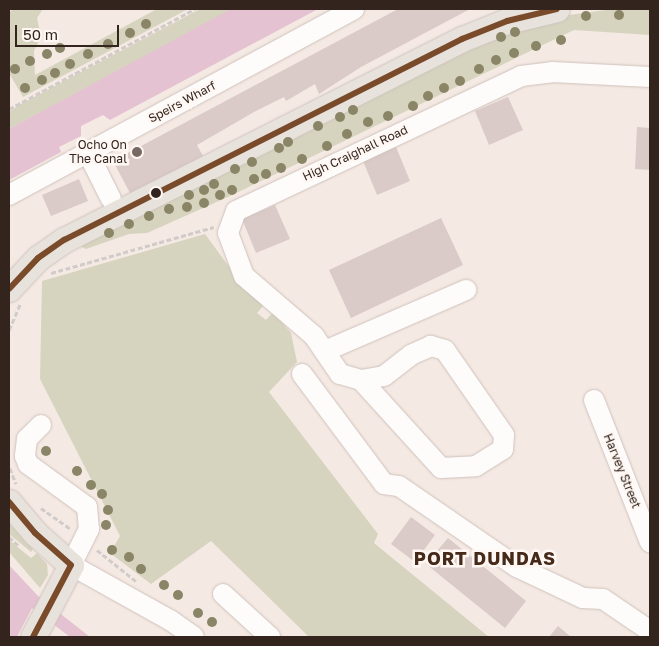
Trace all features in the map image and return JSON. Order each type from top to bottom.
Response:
[{"type":"main road","points":[[14,285],[38,258],[64,240],[192,179],[441,50],[508,21],[556,9]]},
{"type":"main road","points":[[9,502],[35,532],[71,565],[33,637]]},
{"type":"street","name":"Speirs Wharf","points":[[9,195],[354,9]]},
{"type":"street","name":"High Craighall Road","points":[[230,222],[241,208],[521,76],[552,72],[650,77]]},
{"type":"street","points":[[88,153],[111,199]]},
{"type":"street","points":[[230,222],[230,240],[244,276],[304,326],[325,351],[340,374],[362,380],[384,376],[411,355],[431,346],[446,350],[504,435],[503,449],[476,466],[441,468],[362,380]]},
{"type":"street","points":[[325,351],[466,290]]},
{"type":"street","points":[[302,374],[384,484],[399,486],[517,567],[583,598],[603,599],[650,631]]},
{"type":"street","name":"Harvey Street","points":[[594,400],[650,542]]},
{"type":"street","points":[[41,425],[27,439],[26,456],[28,464],[87,507],[89,529],[71,565],[170,620],[194,637]]},
{"type":"street","points":[[223,594],[270,637]]},
{"type":"path","points":[[9,109],[195,9]]},
{"type":"path","points":[[43,276],[230,222]]},
{"type":"path","points":[[9,330],[14,285]]},
{"type":"shaded area","points":[[14,9],[43,9],[37,18],[41,37],[34,51],[35,75],[157,9],[188,9],[23,97],[9,73],[9,12]]},
{"type":"shaded area","points":[[200,9],[234,9],[9,129],[9,112],[19,105]]},
{"type":"shaded area","points":[[231,9],[318,9],[110,120],[103,115],[81,126],[81,136],[59,147],[61,152],[9,180],[9,129]]},
{"type":"shaded area","points":[[650,9],[650,35],[574,30],[228,197],[147,233],[129,234],[86,249],[80,246],[443,57],[547,18],[606,10]]},
{"type":"shaded area","points":[[205,234],[244,287],[265,304],[257,313],[266,320],[273,312],[291,333],[297,362],[269,392],[378,534],[374,543],[489,637],[309,637],[211,541],[151,584],[110,553],[120,536],[40,379],[42,281]]},
{"type":"shaded area","points":[[9,523],[33,549],[31,552],[9,534]]},
{"type":"shaded area","points":[[9,540],[31,558],[37,553],[47,564],[48,575],[40,588],[9,552]]},
{"type":"shaded area","points":[[9,565],[38,596],[90,637],[70,637],[32,608],[17,637],[9,637]]},
{"type":"building","points":[[398,9],[470,9],[361,67],[319,94],[315,84],[286,101],[284,97],[254,112],[197,145],[203,156],[130,193],[113,161]]},
{"type":"building","points":[[508,97],[523,130],[489,145],[475,111]]},
{"type":"building","points":[[637,127],[650,128],[650,170],[635,169]]},
{"type":"building","points":[[396,147],[410,181],[377,195],[363,161]]},
{"type":"building","points":[[79,179],[88,201],[51,216],[42,195]]},
{"type":"building","points":[[275,205],[290,239],[256,253],[242,219]]},
{"type":"building","points":[[441,218],[463,265],[351,318],[329,270]]},
{"type":"building","points":[[411,517],[435,535],[415,562],[391,544]]},
{"type":"building","points":[[448,538],[526,601],[505,628],[426,564]]},
{"type":"building","points":[[558,626],[571,637],[549,637]]},
{"type":"transit line","points":[[9,289],[38,258],[64,240],[462,39],[507,21],[557,9]]},
{"type":"transit line","points":[[9,502],[35,533],[71,565]]},
{"type":"transit line","points":[[33,637],[71,565]]},
{"type":"place","name":"Ocho On The Canal","points":[[137,152]]},
{"type":"district","name":"PORT DUNDAS","points":[[485,558]]}]
